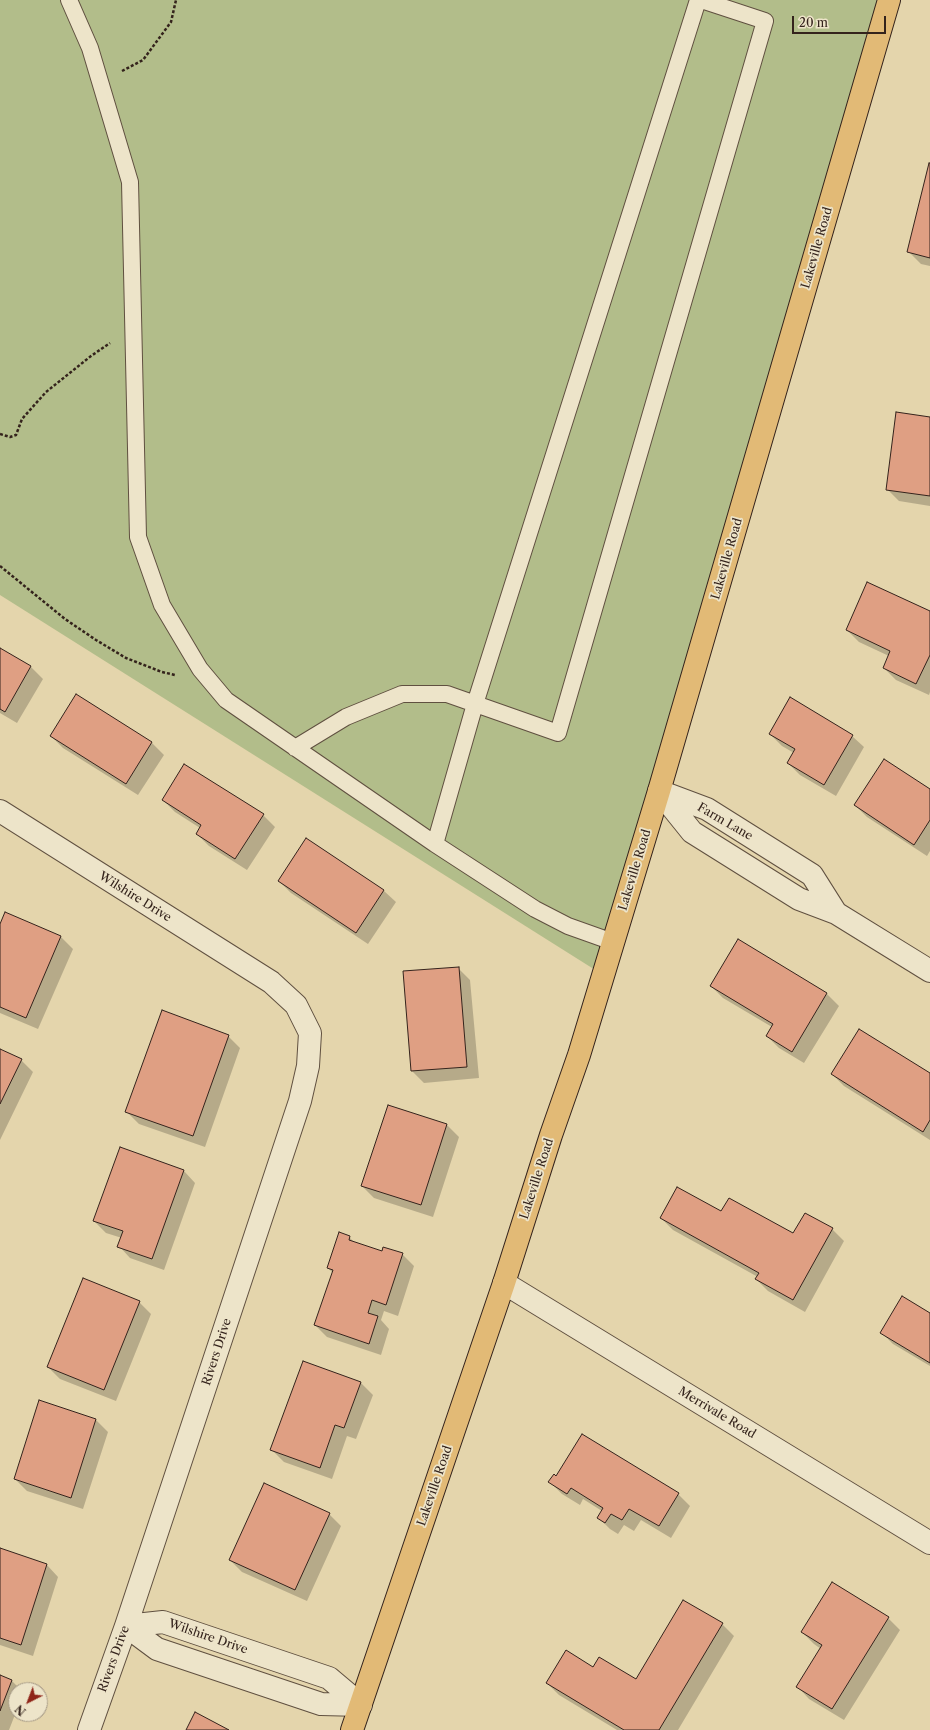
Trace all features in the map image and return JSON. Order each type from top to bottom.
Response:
[{"type":"main road","name":"Lakeville Road","points":[[352,1730],[504,1283],[551,1135],[579,1054],[659,791],[889,0]]},
{"type":"street","name":"Farm Lane","points":[[659,791],[707,809],[812,875],[836,913],[930,971]]},
{"type":"street","name":"Wilshire Drive","points":[[0,811],[271,982]]},
{"type":"street","name":"Rivers Drive","points":[[88,1730],[126,1626],[300,1101],[308,1066],[310,1033],[296,1005],[271,982]]},
{"type":"street","name":"Merrivale Road","points":[[504,1283],[930,1543]]},
{"type":"street","points":[[126,1626],[157,1649],[321,1704],[361,1704]]},
{"type":"lane","points":[[69,0],[90,48],[130,182],[138,537],[162,605],[200,669],[226,700],[484,877],[551,918],[581,931],[613,942]]},
{"type":"lane","points":[[435,844],[475,704],[698,0]]},
{"type":"lane","points":[[295,748],[346,717],[402,694],[446,694],[558,733],[765,21],[701,0]]},
{"type":"path","points":[[100,82],[144,60],[171,22],[176,0]]},
{"type":"path","points":[[0,434],[10,437],[16,435],[22,419],[46,392],[109,343],[133,337]]},
{"type":"path","points":[[0,566],[65,619],[126,658],[174,675],[186,674],[200,669]]},
{"type":"green space","points":[[0,0],[884,0],[600,973],[0,595]]},
{"type":"building","points":[[930,163],[930,258],[907,252]]},
{"type":"building","points":[[896,412],[930,417],[930,496],[886,490]]},
{"type":"building","points":[[867,582],[930,611],[930,655],[916,684],[883,668],[890,651],[846,630]]},
{"type":"building","points":[[0,648],[31,666],[5,712],[0,709]]},
{"type":"building","points":[[76,694],[152,742],[126,784],[50,736]]},
{"type":"building","points":[[790,697],[853,735],[824,785],[787,763],[795,749],[769,734]]},
{"type":"building","points":[[884,759],[930,789],[930,820],[914,845],[854,805]]},
{"type":"building","points":[[184,764],[264,814],[235,859],[196,834],[201,825],[162,800]]},
{"type":"building","points":[[306,838],[384,890],[356,933],[278,881]]},
{"type":"building","points":[[5,912],[61,936],[26,1018],[0,1007],[0,924]]},
{"type":"building","points":[[738,939],[827,993],[792,1052],[766,1036],[773,1024],[710,986]]},
{"type":"building","points":[[459,967],[467,1067],[411,1071],[403,971]]},
{"type":"building","points":[[162,1010],[229,1035],[193,1136],[125,1112]]},
{"type":"building","points":[[859,1029],[930,1073],[930,1120],[923,1132],[831,1074]]},
{"type":"building","points":[[0,1049],[22,1059],[0,1104]]},
{"type":"building","points":[[388,1105],[447,1124],[421,1205],[361,1186]]},
{"type":"building","points":[[120,1147],[184,1170],[152,1259],[117,1247],[123,1231],[93,1221]]},
{"type":"building","points":[[677,1187],[721,1211],[729,1198],[793,1233],[805,1213],[833,1228],[793,1300],[755,1279],[759,1273],[660,1218]]},
{"type":"building","points":[[339,1232],[350,1236],[349,1240],[382,1251],[383,1247],[403,1253],[386,1305],[372,1300],[368,1313],[378,1316],[369,1344],[314,1325],[333,1270],[327,1268]]},
{"type":"building","points":[[83,1278],[140,1301],[104,1390],[47,1367]]},
{"type":"building","points":[[902,1296],[930,1313],[930,1363],[880,1333]]},
{"type":"building","points":[[303,1361],[361,1382],[344,1428],[335,1425],[320,1468],[270,1450]]},
{"type":"building","points":[[39,1400],[96,1419],[71,1498],[14,1479]]},
{"type":"building","points":[[582,1434],[679,1493],[659,1526],[629,1509],[622,1520],[611,1514],[605,1523],[597,1518],[603,1508],[571,1488],[567,1494],[548,1482],[554,1474],[556,1476]]},
{"type":"building","points":[[264,1483],[330,1513],[295,1590],[229,1560]]},
{"type":"building","points":[[0,1548],[47,1564],[21,1645],[0,1638]]},
{"type":"building","points":[[832,1582],[889,1617],[832,1709],[796,1687],[822,1645],[801,1632]]},
{"type":"building","points":[[683,1600],[723,1623],[659,1730],[624,1730],[546,1683],[566,1650],[593,1667],[599,1657],[636,1679]]},
{"type":"building","points":[[0,1675],[12,1680],[11,1682],[8,1682],[8,1690],[0,1711]]},
{"type":"building","points":[[195,1712],[229,1730],[186,1730]]}]
